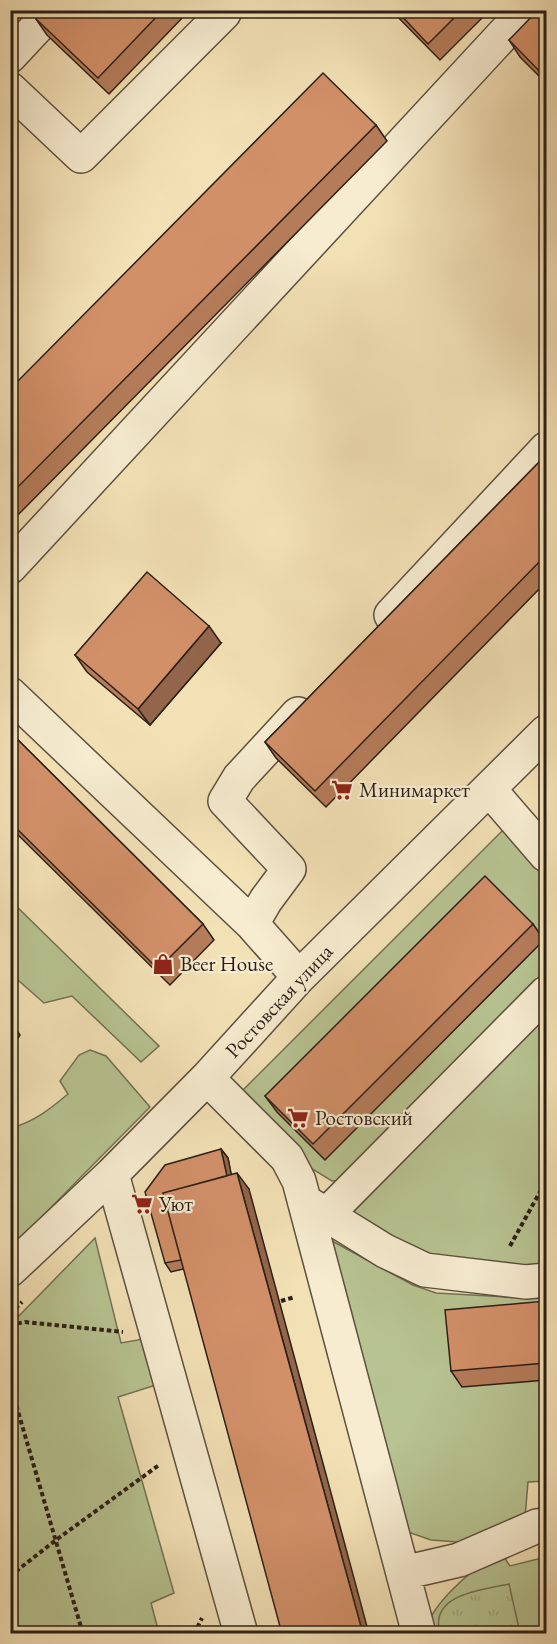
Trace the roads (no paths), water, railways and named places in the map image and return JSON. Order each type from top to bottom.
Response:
[{"type":"street","points":[[10,56],[53,10]]},
{"type":"street","points":[[16,105],[81,156],[224,13],[221,10]]},
{"type":"street","points":[[10,567],[516,21],[524,12],[523,10]]},
{"type":"street","points":[[368,639],[546,449]]},
{"type":"street","points":[[252,924],[266,900],[290,869],[225,801],[238,778],[320,692]]},
{"type":"street","points":[[10,694],[252,924],[299,977]]},
{"type":"street","name":"Ростовская улица","points":[[10,1270],[112,1174],[207,1078],[299,977],[546,732]]},
{"type":"street","points":[[489,789],[546,855]]},
{"type":"street","points":[[315,1208],[546,993]]},
{"type":"street","points":[[207,1078],[287,1158],[315,1208],[419,1634]]},
{"type":"street","points":[[112,1174],[241,1634]]},
{"type":"street","points":[[315,1208],[385,1251],[425,1270],[526,1282],[546,1280]]},
{"type":"street","points":[[403,1573],[459,1560],[537,1526],[546,1525]]},
{"type":"place","name":"Минимаркет","points":[[342,790]]},
{"type":"place","name":"Beer House","points":[[163,964]]},
{"type":"place","name":"Ростовский","points":[[298,1118]]},
{"type":"place","name":"Уют","points":[[142,1204]]}]
